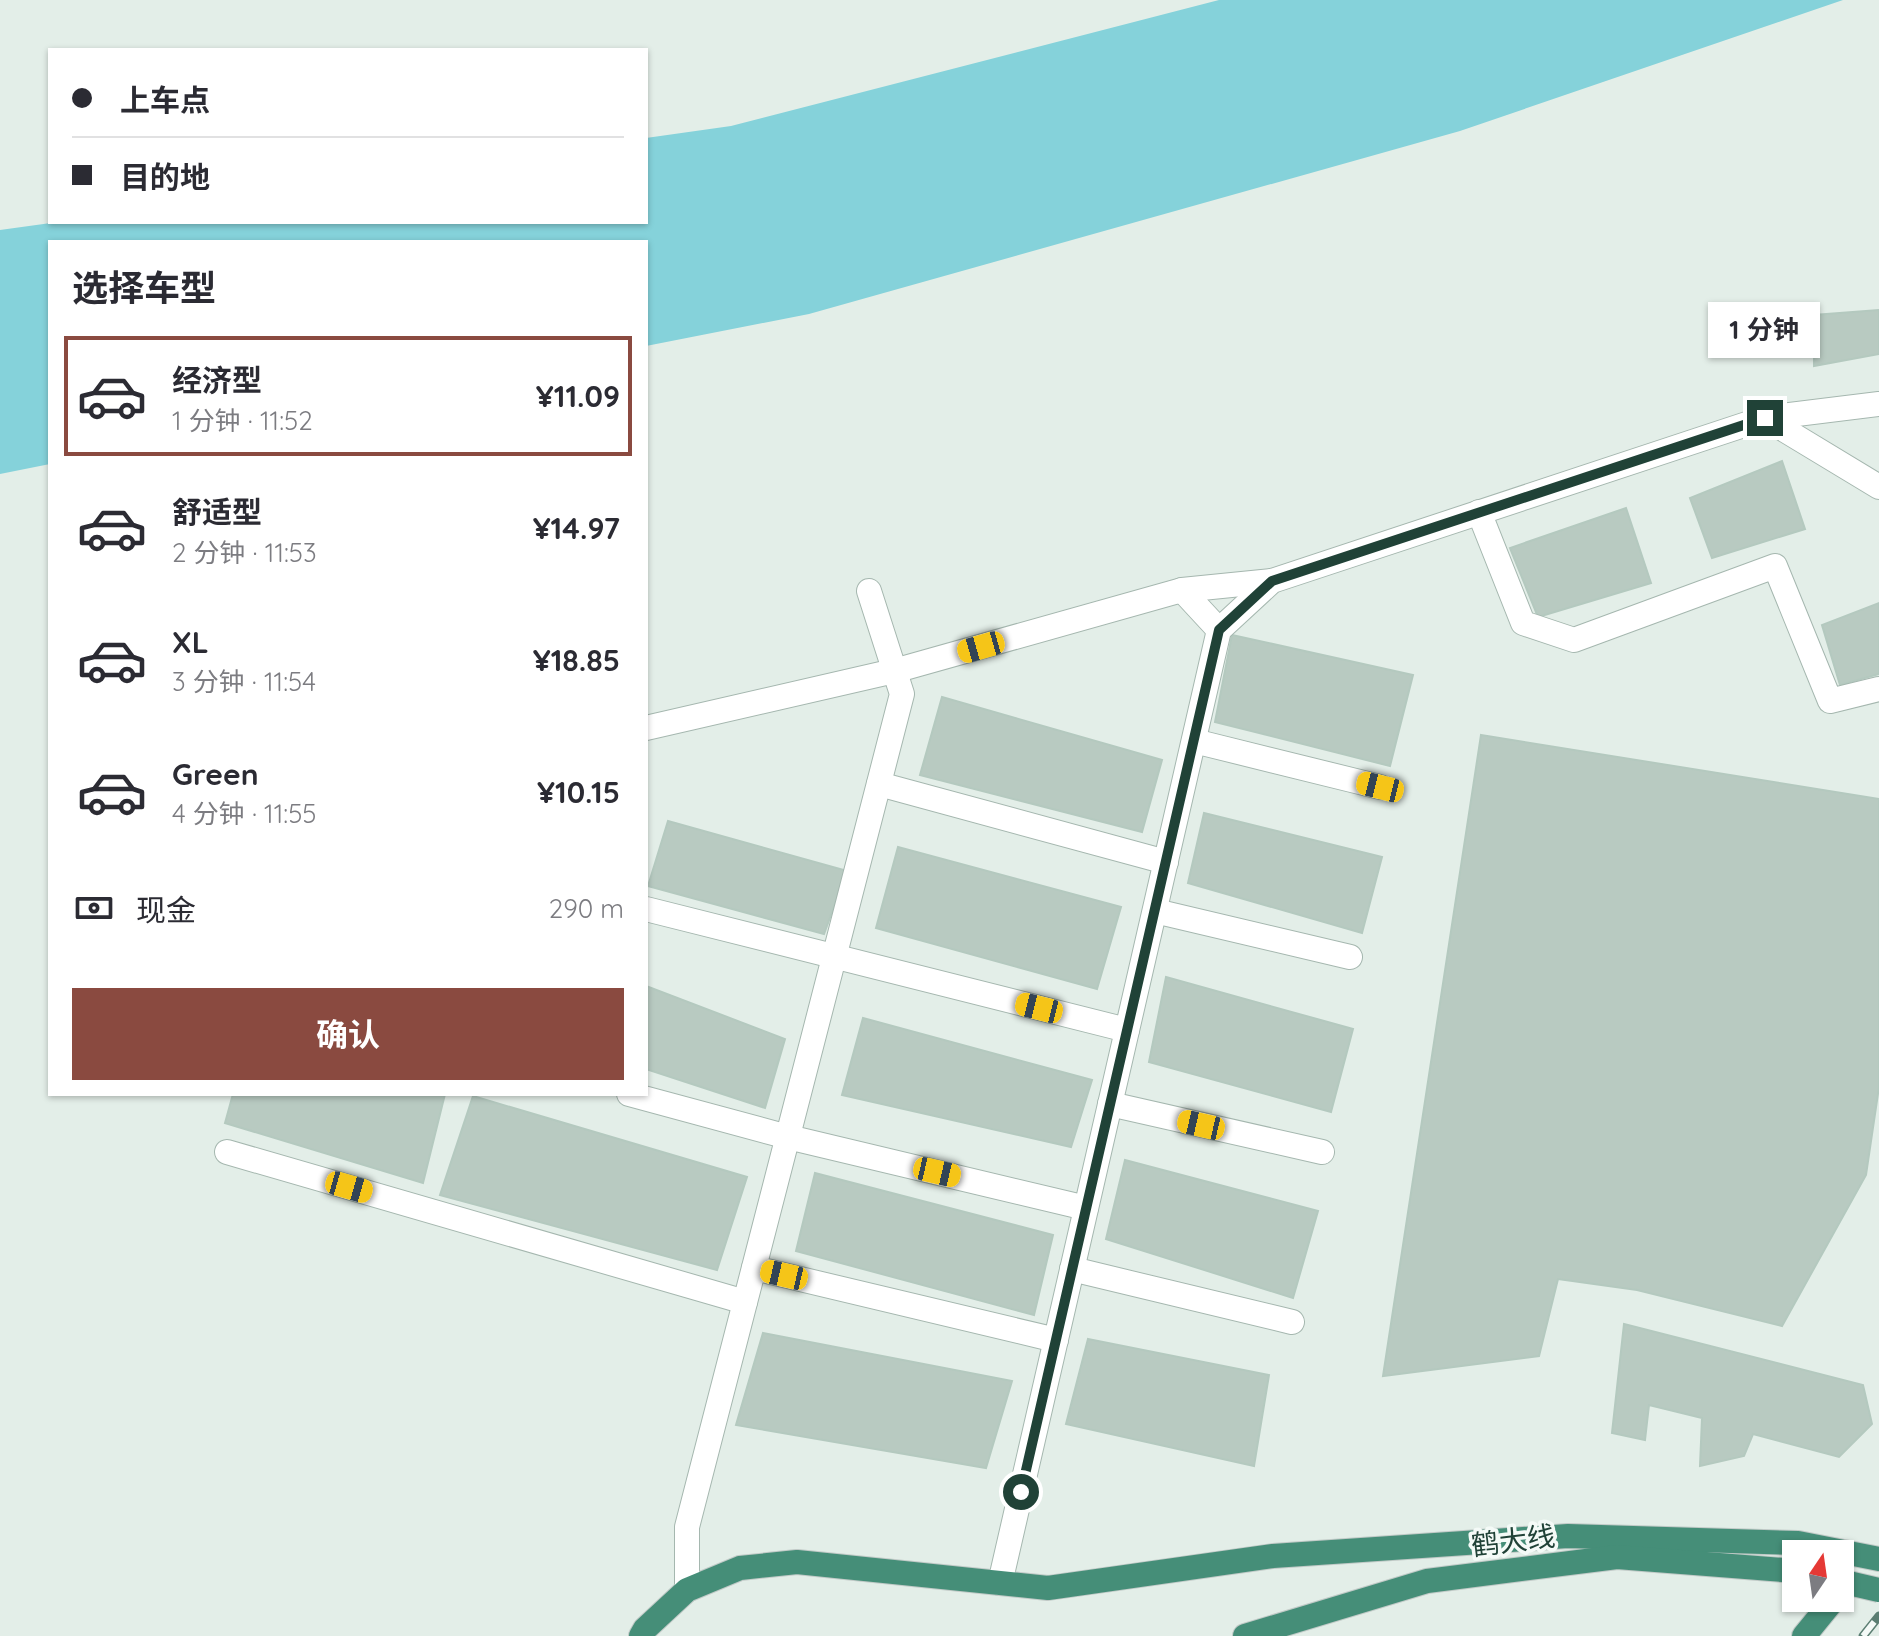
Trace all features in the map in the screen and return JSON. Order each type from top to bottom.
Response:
[{"type":"highway","points":[[641,1636],[687,1590],[740,1568],[797,1562],[1048,1588],[1273,1556],[1568,1536],[1798,1543],[1876,1553]]},
{"type":"highway","points":[[1854,1577],[1876,1553]]},
{"type":"highway","name":"鹤大线","points":[[1245,1636],[1427,1581],[1617,1557],[1782,1570]]},
{"type":"highway","points":[[1854,1584],[1879,1590]]},
{"type":"highway","points":[[1804,1636],[1824,1612]]},
{"type":"street","points":[[648,728],[894,671],[1182,590],[1272,581],[1765,418],[1879,404]]},
{"type":"street","points":[[1765,418],[1879,487]]},
{"type":"street","points":[[1479,512],[1523,623],[1574,640],[1775,566],[1830,701],[1879,689]]},
{"type":"street","points":[[1000,1583],[1219,630],[1272,581]]},
{"type":"street","points":[[1182,590],[1219,630]]},
{"type":"street","points":[[687,1590],[687,1527],[902,694],[869,591]]},
{"type":"street","points":[[1194,741],[1380,787]]},
{"type":"street","points":[[879,784],[1166,862]]},
{"type":"street","points":[[648,910],[1127,1030]]},
{"type":"street","points":[[1155,911],[1350,957]]},
{"type":"street","points":[[636,1096],[788,1137],[1086,1208]]},
{"type":"street","points":[[1110,1104],[1322,1152]]},
{"type":"street","points":[[227,1152],[745,1302]]},
{"type":"street","points":[[754,1268],[1056,1340]]},
{"type":"street","points":[[1072,1269],[1292,1322]]},
{"type":"water","points":[[1219,0],[1843,0],[1460,131],[809,314],[648,346],[648,240],[48,240],[48,464],[0,474],[0,230],[48,223],[648,224],[648,138],[731,126]]},
{"type":"building","points":[[1879,310],[1879,354],[1814,366],[1814,315]]},
{"type":"building","points":[[1782,461],[1805,529],[1712,558],[1690,498]]},
{"type":"building","points":[[1626,508],[1651,583],[1538,617],[1510,548]]},
{"type":"building","points":[[1879,603],[1879,674],[1840,685],[1822,625]]},
{"type":"building","points":[[1232,635],[1413,675],[1390,766],[1215,722]]},
{"type":"building","points":[[942,697],[1162,760],[1142,832],[920,775]]},
{"type":"building","points":[[1481,735],[1879,799],[1879,1087],[1866,1175],[1782,1326],[1637,1290],[1558,1279],[1539,1356],[1383,1376]]},
{"type":"building","points":[[1204,813],[1382,857],[1362,933],[1188,883]]},
{"type":"building","points":[[668,821],[847,871],[824,934],[648,886]]},
{"type":"building","points":[[898,847],[1121,907],[1097,989],[876,928]]},
{"type":"building","points":[[1166,977],[1353,1029],[1331,1112],[1149,1062]]},
{"type":"building","points":[[648,987],[785,1039],[765,1108],[648,1070]]},
{"type":"building","points":[[863,1018],[1092,1080],[1071,1147],[842,1095]]},
{"type":"building","points":[[232,1096],[445,1096],[423,1183],[225,1123]]},
{"type":"building","points":[[473,1096],[747,1177],[717,1270],[440,1195]]},
{"type":"building","points":[[1125,1160],[1318,1211],[1293,1298],[1106,1239]]},
{"type":"building","points":[[815,1173],[1053,1235],[1034,1315],[796,1251]]},
{"type":"building","points":[[1624,1324],[1863,1385],[1872,1424],[1839,1457],[1753,1434],[1744,1456],[1700,1466],[1702,1418],[1649,1405],[1645,1440],[1612,1433]]},
{"type":"building","points":[[763,1333],[1012,1381],[986,1468],[736,1425]]},
{"type":"building","points":[[1088,1339],[1269,1375],[1254,1466],[1066,1424]]},
{"type":"railway","points":[[1863,1636],[1879,1616]]},
{"type":"route","points":[[1021,1492],[1219,630],[1272,581],[1765,418]]}]
